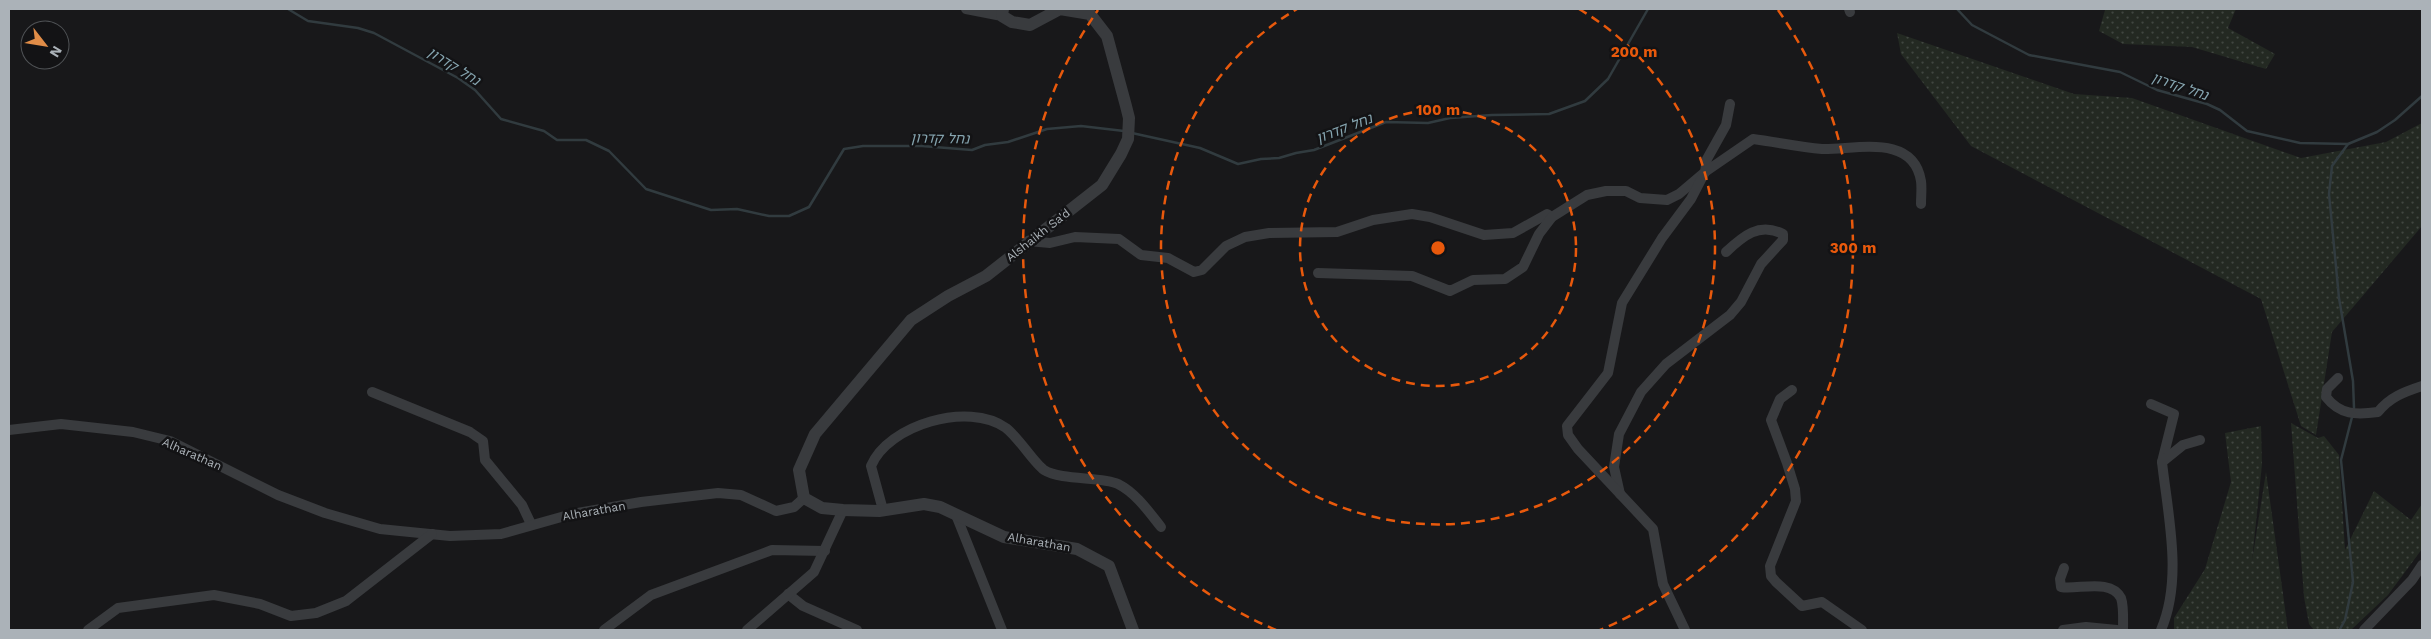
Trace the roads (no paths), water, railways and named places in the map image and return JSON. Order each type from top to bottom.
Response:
[{"type":"street","points":[[966,9],[1002,12]]},
{"type":"street","name":"Alshaikh Sa'd","points":[[804,498],[799,470],[815,434],[911,320],[948,296],[986,276],[1028,241],[1102,185],[1128,139],[1129,118],[1107,36],[1090,14],[1060,9],[1030,25],[1012,22],[1002,12]]},
{"type":"street","points":[[1685,630],[1663,584],[1653,529],[1578,450],[1568,435],[1567,426],[1608,373],[1622,303],[1662,238],[1691,199],[1705,172],[1707,159],[1726,125],[1730,104]]},
{"type":"street","points":[[1318,273],[1412,276],[1450,290],[1473,280],[1505,279],[1523,267],[1540,234],[1552,217],[1587,195],[1606,191],[1626,191],[1640,198],[1667,200],[1679,194],[1705,172],[1753,139],[1822,148],[1876,146],[1898,150],[1916,165],[1921,181],[1921,204]]},
{"type":"street","points":[[1028,241],[1050,243],[1075,237],[1119,238],[1140,255],[1168,258],[1194,272],[1202,270],[1226,246],[1245,236],[1269,233],[1337,232],[1372,220],[1412,214],[1430,217],[1484,235],[1513,233],[1547,214],[1552,217]]},
{"type":"street","points":[[1620,495],[1614,468],[1619,434],[1641,392],[1666,364],[1730,315],[1741,302],[1761,264],[1783,240],[1783,234],[1775,230],[1751,231],[1726,252]]},
{"type":"street","points":[[2338,378],[2327,389],[2326,396],[2333,405],[2351,414],[2378,412],[2386,402],[2406,390],[2422,386]]},
{"type":"street","points":[[1792,390],[1780,399],[1771,420],[1788,463],[1796,501],[1770,566],[1771,576],[1802,606],[1822,602],[1862,630]]},
{"type":"street","points":[[372,392],[470,432],[483,441],[485,460],[522,505],[531,524]]},
{"type":"street","points":[[2151,404],[2174,414],[2162,462],[2173,567],[2169,611],[2161,630]]},
{"type":"street","points":[[883,510],[871,466],[875,456],[884,445],[908,430],[950,416],[980,417],[1005,427],[1044,470],[1078,478],[1118,484],[1136,496],[1161,527]]},
{"type":"street","name":"Alharathan","points":[[9,430],[61,424],[133,432],[170,441],[278,494],[325,513],[380,529],[450,536],[500,534],[572,514],[641,502],[718,493],[741,495],[776,511],[794,507],[804,498],[822,508],[843,510],[883,510],[924,504],[940,507],[1004,537],[1077,549],[1094,556],[1109,566],[1132,630]]},
{"type":"street","points":[[2162,462],[2183,445],[2200,440]]},
{"type":"street","points":[[747,630],[814,572],[843,510]]},
{"type":"street","points":[[956,515],[1002,630]]},
{"type":"street","points":[[88,630],[118,608],[214,595],[260,604],[291,616],[316,613],[346,602],[432,534]]},
{"type":"street","points":[[604,630],[651,595],[772,550],[825,551]]},
{"type":"street","points":[[2364,630],[2412,580],[2422,565]]},
{"type":"street","points":[[2064,568],[2060,579],[2061,587],[2073,589],[2097,586],[2111,589],[2121,598],[2123,630]]},
{"type":"street","points":[[788,594],[803,606],[857,630]]},
{"type":"street","points":[[2063,630],[2086,627],[2117,630]]},
{"type":"waterway","name":"נחל קדרון","points":[[288,9],[308,21],[358,28],[374,33],[458,78],[475,90],[501,119],[544,131],[557,140],[586,140],[609,151],[646,189],[711,210],[737,209],[769,216],[789,216],[809,207],[844,149],[863,146],[922,146],[972,150],[985,145],[1008,142],[1047,129],[1081,126],[1124,131]]},
{"type":"waterway","name":"נחל קדרון","points":[[1132,133],[1200,148],[1238,164],[1261,159],[1279,158],[1314,150],[1386,122],[1428,123],[1450,118],[1549,114],[1585,101],[1608,79],[1648,9]]},
{"type":"waterway","name":"נחל קדרון","points":[[1957,9],[1972,25],[2029,55],[2120,72],[2157,90],[2207,104],[2220,110],[2247,131],[2300,143],[2348,144],[2377,132],[2395,120],[2422,96]]},
{"type":"waterway","points":[[2348,144],[2332,166],[2329,194],[2339,298],[2353,381],[2354,408]]},
{"type":"waterway","points":[[2340,629],[2345,620],[2353,582],[2341,460],[2352,417]]}]
